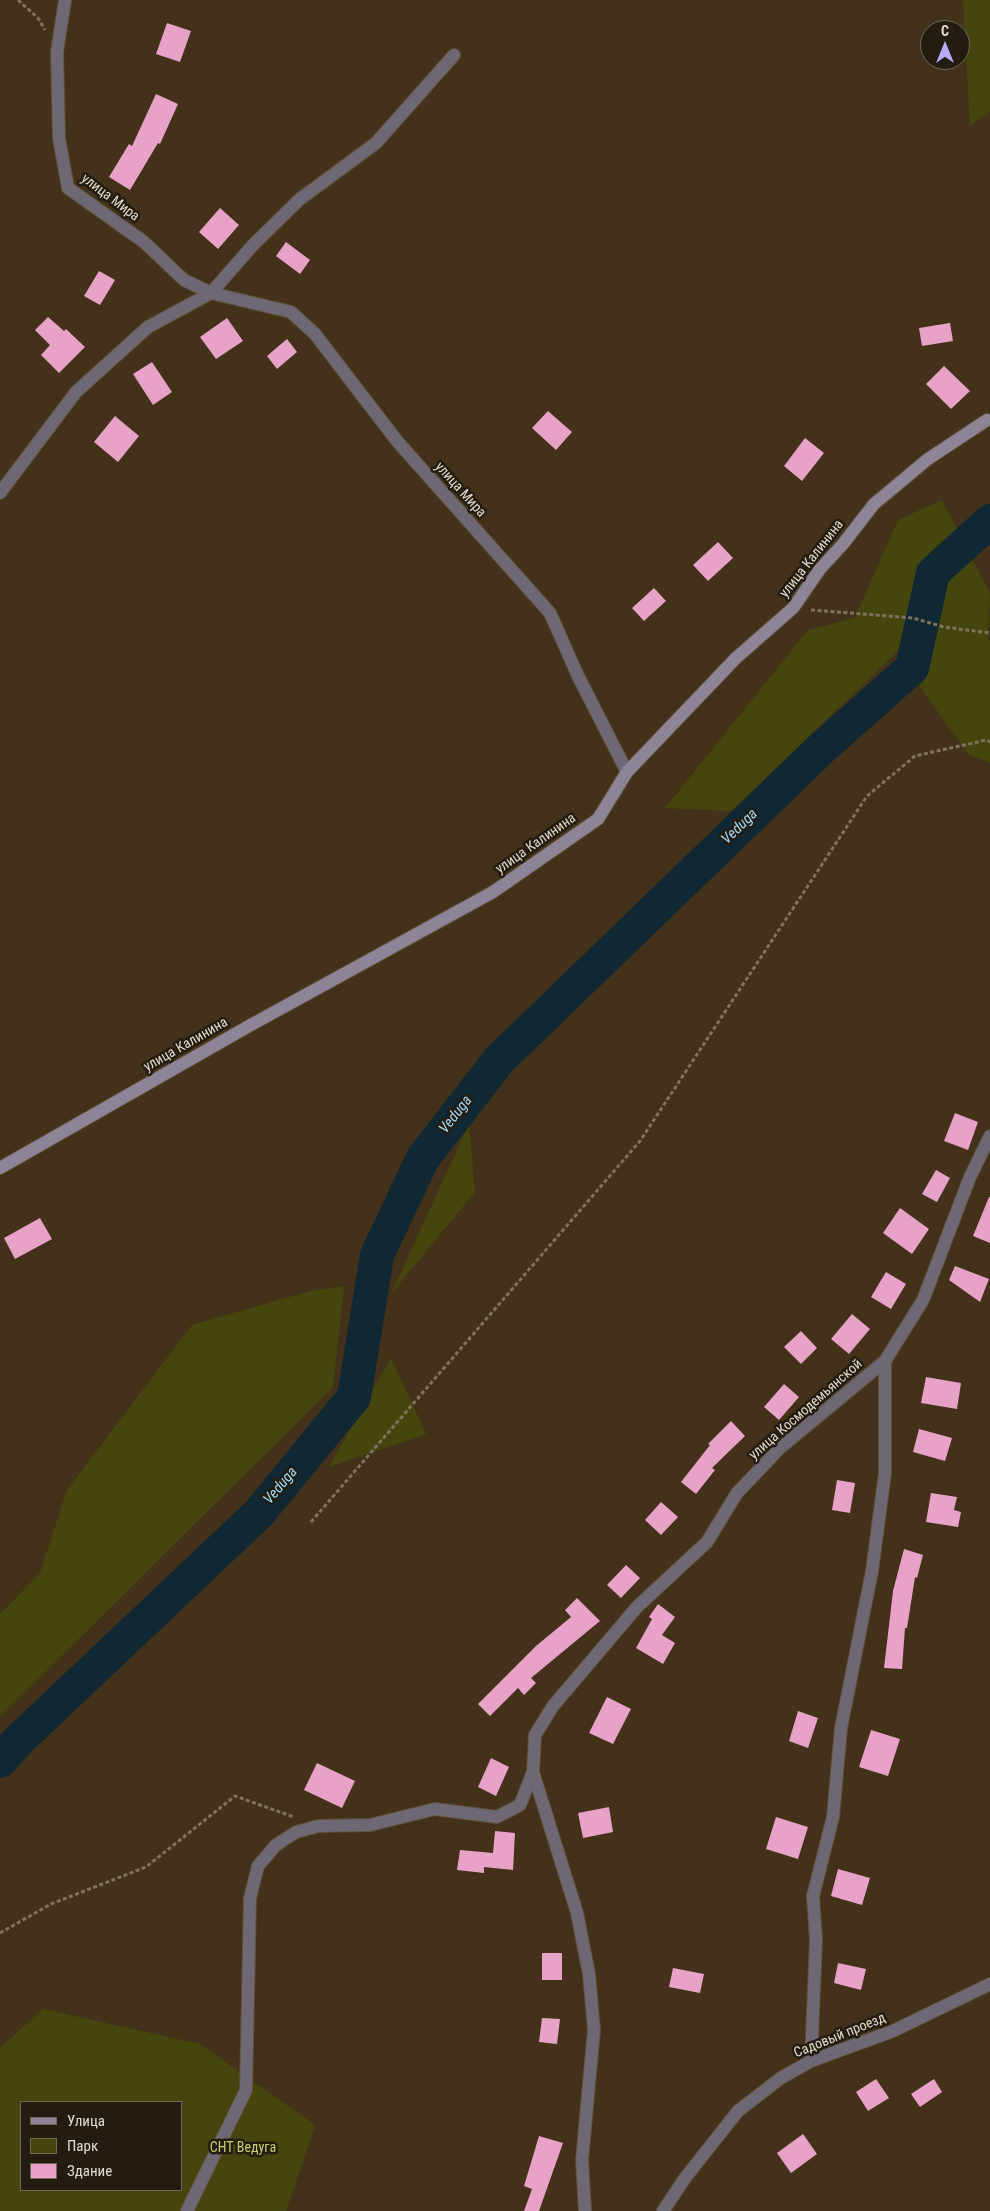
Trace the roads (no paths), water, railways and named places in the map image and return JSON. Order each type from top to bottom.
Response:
[{"type":"street","name":"улица Мира","points":[[65,0],[57,52],[59,138],[68,188],[144,242],[184,280],[211,293],[290,312],[315,334],[397,441],[550,613],[578,676],[627,772]]},
{"type":"street","points":[[0,493],[76,392],[148,327],[211,293],[253,245],[300,199],[376,143],[454,55]]},
{"type":"street","name":"улица Калинина","points":[[0,1168],[249,1026],[493,892],[598,819],[627,772],[736,658],[793,608],[820,569],[843,544],[874,504],[928,459],[987,420]]},
{"type":"street","name":"улица Космодемьянской","points":[[533,1772],[535,1735],[549,1713],[637,1607],[707,1542],[737,1493],[780,1448],[885,1361],[922,1300],[970,1177],[990,1136]]},
{"type":"street","points":[[812,2061],[816,1940],[813,1896],[832,1818],[841,1728],[872,1571],[885,1472],[885,1361]]},
{"type":"street","points":[[187,2211],[246,2090],[250,1898],[258,1866],[276,1845],[296,1832],[319,1826],[370,1825],[434,1809],[497,1817],[520,1805],[533,1772]]},
{"type":"street","points":[[533,1772],[577,1913],[589,1974],[594,2030],[582,2160],[585,2211]]},
{"type":"street","name":"Садовый проезд","points":[[663,2211],[684,2178],[738,2111],[781,2078],[812,2061],[894,2031],[990,1984]]},
{"type":"waterway","name":"Veduga","points":[[0,1761],[19,1740],[259,1513],[354,1397],[377,1255],[423,1158],[499,1060],[823,747],[912,668],[933,573],[990,521]]},
{"type":"park label","name":"СНТ Ведуга","points":[[243,2148]]}]
